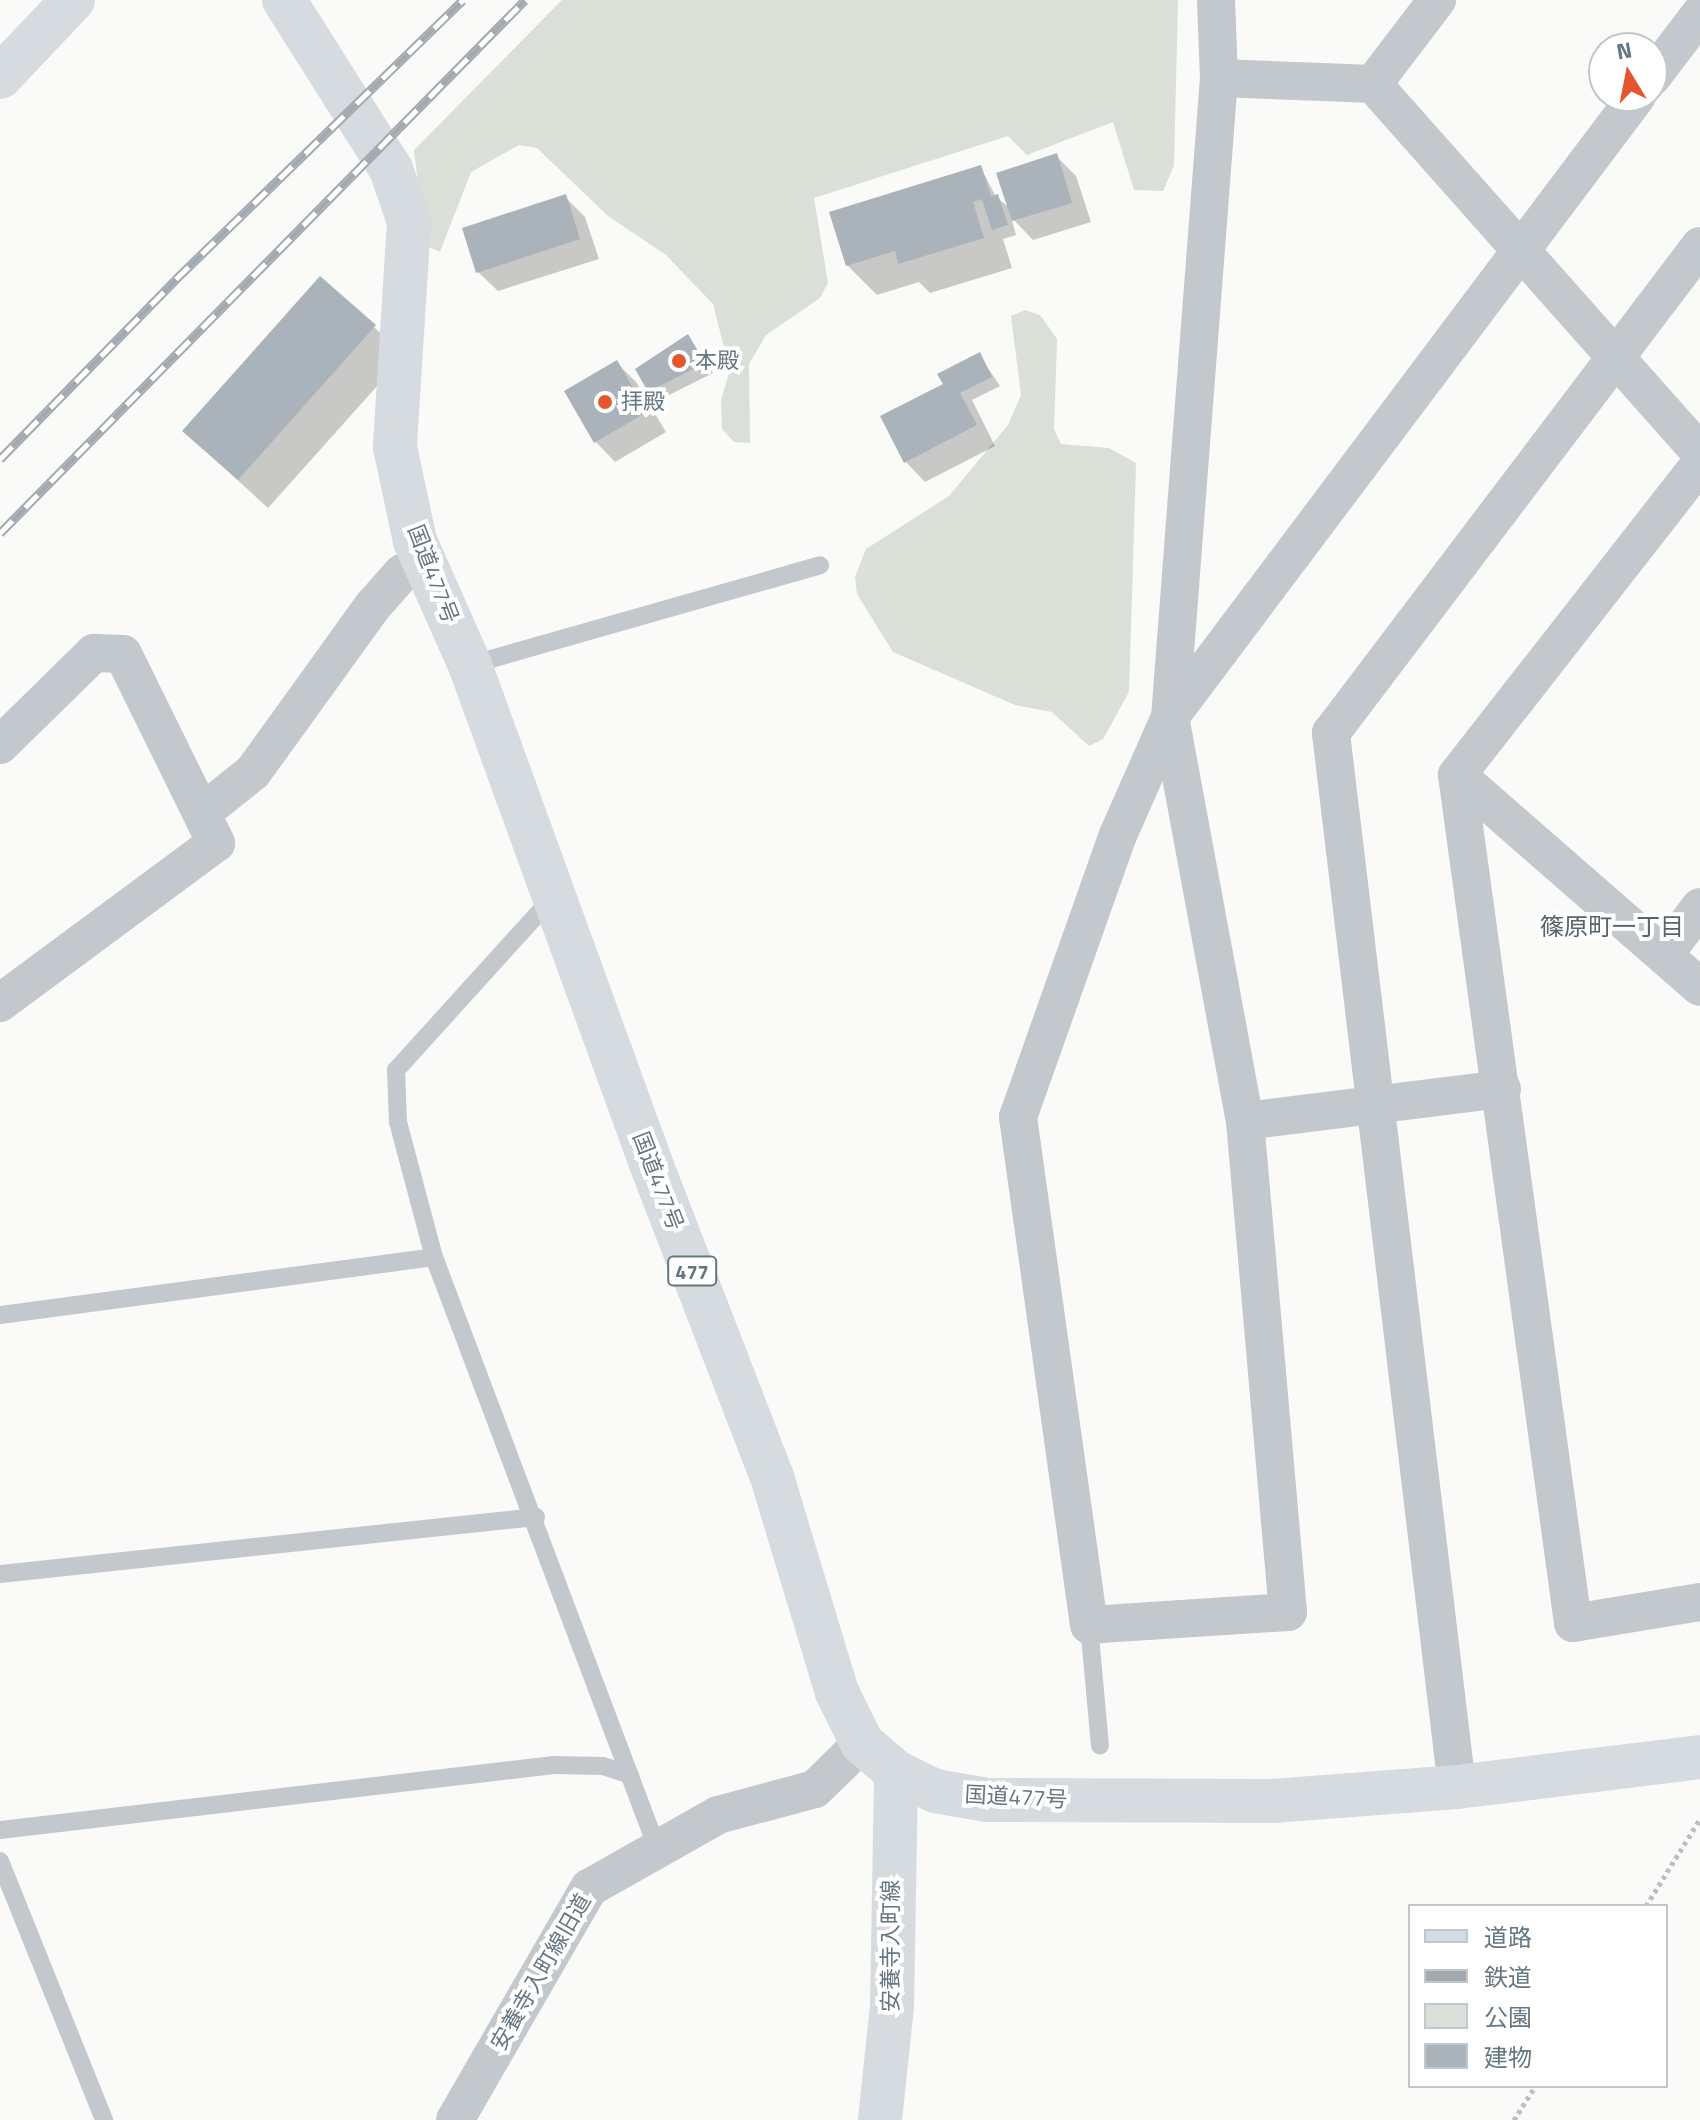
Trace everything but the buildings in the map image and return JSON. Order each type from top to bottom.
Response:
[{"type":"main road","points":[[0,77],[73,0]]},
{"type":"main road","name":"国道477号","points":[[284,0],[391,169],[409,222],[395,447],[425,561],[470,665],[553,897],[772,1477],[837,1692],[862,1743],[896,1772],[935,1791],[987,1800],[1272,1801],[1457,1787],[1700,1757]]},
{"type":"main road","name":"安養寺入町線","points":[[880,2120],[892,2006],[896,1772]]},
{"type":"street","points":[[1216,0],[1219,78],[1170,717],[1245,1121],[1288,1612],[1089,1625],[1018,1117],[1118,835],[1170,717],[1625,112]]},
{"type":"street","points":[[1373,84],[1437,0]]},
{"type":"street","points":[[1668,56],[1700,14]]},
{"type":"street","points":[[1219,78],[1373,84],[1700,452]]},
{"type":"street","points":[[1457,1787],[1373,1105],[1331,733],[1700,246]]},
{"type":"street","points":[[1700,464],[1457,775],[1573,1623],[1700,1602]]},
{"type":"street","points":[[203,812],[253,772],[372,607],[402,573],[425,561]]},
{"type":"street","points":[[0,745],[94,653],[123,654],[216,843],[0,1003]]},
{"type":"street","points":[[1457,775],[1700,987]]},
{"type":"street","points":[[1664,955],[1700,907]]},
{"type":"street","points":[[1245,1121],[1502,1089]]},
{"type":"street","name":"安養寺入町線旧道","points":[[455,2120],[589,1888],[656,1845],[718,1815],[815,1789],[862,1743]]},
{"type":"lane","points":[[470,665],[820,565]]},
{"type":"lane","points":[[553,897],[396,1070],[398,1122],[434,1257],[536,1517],[656,1845]]},
{"type":"lane","points":[[0,1315],[434,1257]]},
{"type":"lane","points":[[0,1574],[536,1517]]},
{"type":"lane","points":[[1089,1625],[1100,1746]]},
{"type":"lane","points":[[0,1830],[554,1765],[603,1766],[630,1775]]},
{"type":"lane","points":[[0,1861],[104,2120]]},
{"type":"path","points":[[1647,1904],[1700,1819]]},
{"type":"path","points":[[1514,2120],[1534,2088]]},
{"type":"green space","points":[[562,0],[1178,0],[1174,166],[1163,191],[1134,190],[1113,122],[1027,155],[1008,136],[814,198],[828,283],[820,298],[766,335],[749,364],[750,443],[734,442],[722,429],[721,400],[730,370],[713,304],[666,255],[608,216],[537,148],[519,145],[471,172],[440,252],[425,245],[414,150]]},
{"type":"green space","points":[[1025,310],[1040,315],[1057,339],[1054,429],[1061,444],[1109,448],[1136,463],[1129,692],[1103,739],[1089,746],[1052,712],[1015,705],[893,652],[857,594],[855,577],[866,549],[949,496],[1008,425],[1021,395],[1011,316]]},
{"type":"railway","points":[[0,459],[176,279],[463,0]]},
{"type":"railway","points":[[0,533],[525,0]]},
{"type":"place","name":"本殿","points":[[679,361]]},
{"type":"place","name":"拝殿","points":[[605,402]]},
{"type":"district","name":"篠原町一丁目","points":[[1612,927]]}]
